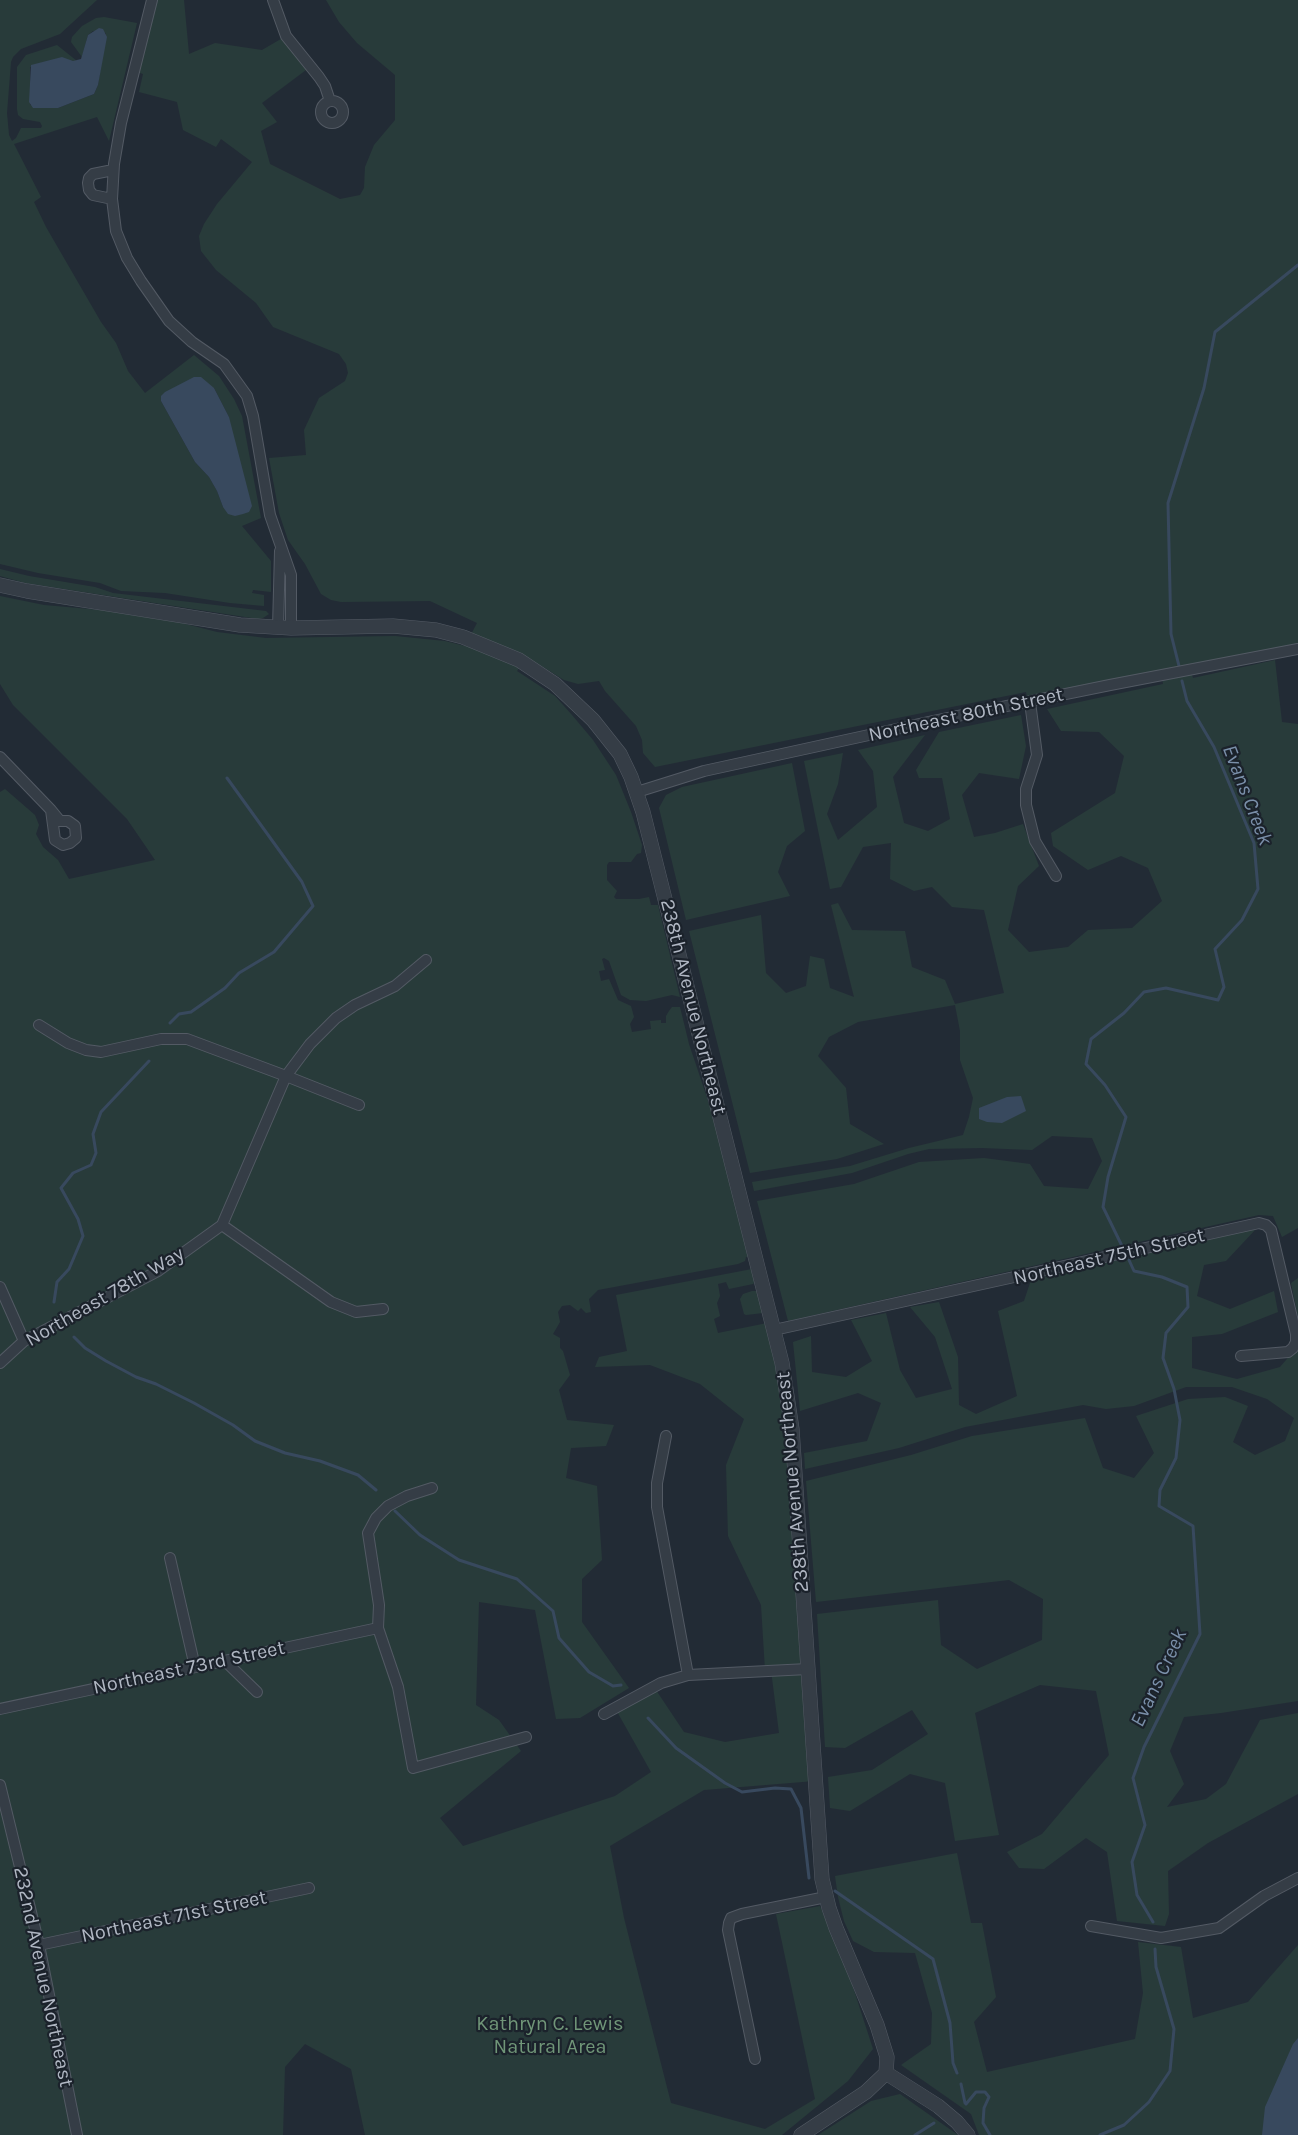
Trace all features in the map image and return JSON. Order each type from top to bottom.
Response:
[{"type":"street","points":[[152,0],[113,170],[112,199],[116,231],[127,258],[170,321],[192,342],[224,364],[247,396],[253,416],[270,515],[291,575],[284,628]]},
{"type":"street","points":[[273,0],[286,36],[319,77],[330,100]]},
{"type":"street","points":[[112,199],[93,195],[88,183],[93,174],[113,170]]},
{"type":"street","name":"238th Avenue Northeast","points":[[0,585],[240,625],[284,628],[393,626],[436,630],[463,637],[519,660],[555,684],[605,733],[626,765],[645,818],[784,1374],[791,1420],[819,1849],[826,1897],[836,1928],[877,2025],[887,2057],[886,2073]]},
{"type":"street","name":"Northeast 80th Street","points":[[637,792],[704,771],[1030,702],[1298,649]]},
{"type":"street","points":[[1030,702],[1037,755],[1026,789],[1026,805],[1035,841],[1056,876]]},
{"type":"street","points":[[0,757],[51,810]]},
{"type":"street","points":[[383,1309],[356,1312],[331,1302],[222,1225],[286,1076],[310,1044],[336,1018],[355,1005],[395,986],[426,960]]},
{"type":"street","points":[[39,1025],[68,1043],[93,1051],[117,1050],[161,1039],[187,1039],[203,1043],[358,1105]]},
{"type":"street","name":"Northeast 75th Street","points":[[774,1330],[1259,1223],[1271,1230],[1296,1342],[1288,1352],[1241,1356]]},
{"type":"street","name":"Northeast 78th Way","points":[[0,1363],[24,1341],[158,1271],[222,1225]]},
{"type":"street","points":[[0,1287],[24,1341]]},
{"type":"street","points":[[666,1436],[657,1483],[657,1507],[688,1675]]},
{"type":"street","points":[[432,1488],[400,1499],[376,1518],[371,1526],[368,1541],[379,1605],[378,1628],[398,1687],[413,1765],[526,1737]]},
{"type":"street","points":[[170,1558],[195,1667]]},
{"type":"street","name":"Northeast 73rd Street","points":[[0,1709],[378,1628]]},
{"type":"street","points":[[225,1661],[257,1692]]},
{"type":"street","points":[[604,1714],[661,1683],[688,1675],[808,1669]]},
{"type":"street","name":"232nd Avenue Northeast","points":[[0,1785],[39,1945],[77,2135]]},
{"type":"street","points":[[1091,1926],[1161,1938],[1219,1928],[1264,1896],[1298,1878]]},
{"type":"street","name":"Northeast 71st Street","points":[[39,1945],[309,1888]]},
{"type":"street","points":[[755,2059],[728,1930],[731,1918],[826,1897]]},
{"type":"street","points":[[801,2135],[866,2092],[886,2073],[938,2106],[964,2128],[968,2135]]},
{"type":"street","points":[[866,2092],[882,2088],[908,2087]]},
{"type":"green space","points":[[0,0],[97,0],[60,34],[21,49],[13,57],[7,113],[9,135],[12,141],[21,128],[41,128],[42,126],[40,122],[23,119],[18,115],[17,67],[26,55],[57,45],[77,61],[30,67],[30,105],[58,108],[94,94],[98,85],[106,33],[93,31],[88,35],[82,57],[71,42],[72,37],[82,26],[96,18],[104,17],[137,23],[109,141],[97,117],[14,144],[41,197],[34,202],[46,227],[101,322],[116,343],[128,371],[145,393],[194,355],[219,376],[234,399],[242,416],[261,518],[242,526],[271,561],[271,592],[253,590],[252,593],[264,595],[264,606],[230,603],[165,593],[121,591],[100,583],[0,564]],"holes":[[[214,388],[229,417],[223,507],[209,477],[195,462],[161,401]]]},
{"type":"green space","name":"Kathryn C. Lewis Natural Area","points":[[152,0],[184,0],[189,54],[215,43],[262,50],[286,36],[310,67],[262,103],[277,122],[261,131],[270,164],[340,199],[360,195],[364,188],[365,167],[374,145],[395,120],[395,75],[357,43],[339,22],[326,0],[1298,0],[1298,649],[1191,672],[1193,678],[1275,660],[1282,722],[1298,724],[1298,1228],[1282,1237],[1273,1216],[1259,1215],[788,1321],[757,1201],[854,1184],[919,1162],[984,1158],[1030,1164],[1044,1186],[1088,1189],[1102,1161],[1092,1138],[1052,1136],[1032,1150],[929,1149],[852,1173],[754,1191],[752,1182],[850,1166],[963,1135],[973,1098],[960,1060],[960,1031],[955,1005],[858,1022],[829,1037],[818,1056],[846,1088],[850,1124],[884,1144],[837,1159],[750,1173],[689,931],[761,915],[766,973],[786,993],[806,986],[810,956],[824,959],[830,988],[854,997],[831,905],[838,903],[852,930],[905,931],[912,967],[945,980],[955,1004],[1004,993],[984,910],[952,907],[932,887],[914,891],[890,879],[891,843],[863,847],[841,887],[830,889],[804,761],[843,753],[838,784],[827,814],[838,840],[877,807],[873,771],[858,750],[925,735],[893,777],[904,823],[928,831],[950,819],[942,778],[919,778],[916,770],[939,732],[1021,715],[1026,746],[1019,779],[979,773],[962,795],[974,837],[1023,824],[1039,866],[1018,886],[1008,930],[1029,952],[1068,947],[1088,930],[1132,928],[1162,901],[1148,868],[1121,856],[1088,870],[1053,846],[1051,833],[1115,793],[1124,756],[1099,732],[1061,731],[1047,709],[1163,684],[1162,678],[1029,705],[1026,692],[655,767],[643,753],[642,740],[636,726],[599,681],[578,684],[564,680],[527,657],[517,671],[555,696],[593,740],[616,775],[642,845],[641,853],[637,854],[631,862],[609,862],[607,880],[617,891],[614,897],[616,899],[649,897],[651,905],[658,905],[680,997],[672,995],[646,1001],[630,1000],[621,995],[609,961],[604,958],[602,959],[605,970],[599,971],[601,981],[609,979],[618,1000],[631,1006],[634,1017],[630,1024],[632,1032],[651,1029],[650,1021],[661,1020],[661,1023],[666,1023],[666,1016],[672,1007],[680,1007],[689,1044],[740,1196],[755,1255],[746,1257],[745,1261],[738,1264],[598,1290],[589,1299],[591,1312],[586,1313],[581,1308],[578,1311],[570,1305],[562,1306],[558,1312],[560,1322],[553,1334],[560,1338],[560,1348],[570,1375],[559,1390],[567,1420],[614,1425],[606,1446],[571,1448],[566,1478],[597,1486],[602,1560],[582,1579],[582,1622],[629,1688],[580,1718],[556,1719],[535,1610],[479,1602],[476,1705],[499,1720],[521,1751],[440,1818],[463,1846],[615,1796],[651,1772],[615,1708],[654,1687],[684,1732],[725,1742],[779,1733],[771,1670],[765,1670],[761,1605],[728,1536],[726,1465],[744,1419],[700,1384],[650,1365],[595,1367],[599,1357],[627,1351],[616,1295],[752,1269],[755,1282],[753,1284],[729,1289],[726,1282],[718,1284],[720,1296],[717,1303],[720,1316],[714,1319],[718,1333],[772,1322],[782,1363],[815,1781],[704,1790],[610,1846],[624,1918],[671,2103],[765,2129],[815,2099],[776,1914],[820,1906],[851,1981],[873,2049],[848,2081],[782,2135],[365,2135],[351,2069],[305,2044],[285,2067],[283,2135],[0,2135],[0,792],[5,789],[35,815],[39,825],[36,834],[43,847],[58,860],[69,879],[155,860],[127,819],[13,705],[0,684],[0,596],[44,605],[166,619],[217,632],[266,638],[395,636],[445,641],[465,646],[477,623],[430,601],[341,602],[331,600],[321,594],[305,564],[288,540],[279,513],[269,458],[306,455],[304,430],[319,398],[345,381],[348,373],[346,364],[339,354],[273,327],[256,303],[216,270],[201,251],[199,236],[204,224],[217,204],[252,162],[221,139],[216,147],[183,130],[177,102],[139,92],[143,74],[134,71]]},
{"type":"green space","points":[[0,569],[95,587],[113,593],[266,611],[269,614],[258,619],[25,583],[0,576]]},
{"type":"green space","points":[[792,763],[805,831],[787,846],[778,872],[790,896],[686,920],[659,808],[666,795],[682,787]]},
{"type":"green space","points":[[1256,1229],[1226,1261],[1204,1265],[1197,1296],[1230,1309],[1274,1291],[1278,1312],[1222,1334],[1192,1337],[1192,1368],[1237,1379],[1280,1367],[1298,1346],[1298,1701],[1184,1717],[1170,1751],[1184,1784],[1167,1807],[1206,1799],[1226,1784],[1260,1720],[1298,1713],[1298,1794],[1208,1843],[1168,1871],[1169,1914],[1165,1926],[1117,1921],[1107,1852],[1086,1838],[1044,1869],[1019,1868],[1007,1852],[1042,1834],[1109,1755],[1096,1691],[1040,1685],[975,1713],[999,1835],[955,1841],[945,1783],[910,1774],[850,1811],[830,1808],[828,1777],[872,1770],[928,1734],[912,1710],[845,1748],[825,1747],[817,1614],[938,1600],[941,1645],[977,1669],[1042,1640],[1043,1599],[1009,1580],[816,1602],[806,1481],[911,1455],[972,1436],[1085,1418],[1103,1468],[1134,1478],[1154,1453],[1136,1416],[1188,1399],[1225,1397],[1248,1406],[1233,1442],[1255,1455],[1285,1441],[1294,1418],[1267,1399],[1232,1387],[1186,1387],[1134,1406],[1106,1409],[1083,1405],[965,1427],[899,1448],[805,1469],[804,1453],[867,1441],[881,1403],[858,1393],[800,1411],[793,1342],[811,1336],[812,1372],[846,1377],[872,1361],[851,1320],[886,1313],[900,1370],[916,1398],[952,1389],[935,1337],[910,1307],[939,1302],[958,1357],[959,1405],[976,1414],[1017,1396],[998,1311],[1024,1301],[1031,1280]]},
{"type":"green space","points":[[1298,1278],[1298,1317],[1291,1283]]},
{"type":"green space","points":[[758,1291],[763,1313],[746,1315],[740,1299],[743,1294]]},
{"type":"green space","points":[[957,1853],[971,1923],[982,1923],[996,1997],[974,2022],[987,2072],[1135,2039],[1143,1993],[1138,1942],[1181,1947],[1193,2018],[1248,2002],[1298,1945],[1298,2135],[979,2135],[971,2114],[901,2065],[931,2044],[932,2013],[915,1953],[874,1952],[853,1941],[844,1921],[835,1876]]},
{"type":"green space","points":[[900,2094],[958,2135],[818,2135],[871,2101]]},
{"type":"water","points":[[99,28],[103,29],[107,37],[98,85],[94,94],[58,108],[33,108],[29,102],[31,65],[62,57],[73,61],[81,59],[88,35]]},
{"type":"water","points":[[194,377],[201,377],[214,388],[229,417],[252,506],[249,512],[235,516],[228,514],[209,477],[195,462],[161,401],[161,396],[165,392]]},
{"type":"water","points":[[1021,1096],[1026,1111],[1002,1123],[979,1119],[979,1108],[1007,1097]]},
{"type":"water","points":[[1298,2038],[1298,2135],[1262,2135],[1265,2107],[1293,2044]]},
{"type":"waterway","points":[[1179,666],[1171,634],[1168,503],[1204,388],[1215,332],[1298,265]]},
{"type":"waterway","name":"Evans Creek","points":[[1122,1246],[1103,1207],[1108,1177],[1126,1117],[1105,1085],[1086,1064],[1091,1039],[1124,1013],[1144,992],[1166,988],[1218,1000],[1224,987],[1215,949],[1242,920],[1258,889],[1254,843],[1214,747],[1187,701],[1182,681]]},
{"type":"waterway","points":[[170,1023],[179,1014],[191,1012],[225,988],[239,973],[274,952],[313,906],[302,882],[227,778]]},
{"type":"waterway","points":[[54,1302],[57,1282],[69,1269],[83,1236],[78,1219],[61,1188],[73,1173],[91,1165],[96,1153],[93,1134],[101,1112],[149,1061]]},
{"type":"waterway","name":"Evans Creek","points":[[1129,1260],[1134,1271],[1162,1277],[1187,1287],[1188,1307],[1166,1333],[1163,1358],[1174,1389],[1180,1420],[1176,1458],[1160,1490],[1159,1506],[1193,1526],[1200,1634],[1144,1747],[1133,1778],[1145,1825],[1132,1862],[1137,1895],[1153,1922]]},
{"type":"waterway","points":[[74,1337],[85,1348],[106,1361],[194,1403],[233,1425],[255,1441],[285,1453],[320,1461],[358,1475],[376,1490]]},
{"type":"waterway","points":[[395,1511],[420,1535],[459,1560],[517,1579],[553,1611],[559,1638],[589,1672],[613,1686],[621,1685]]},
{"type":"waterway","points":[[648,1718],[676,1748],[725,1783],[742,1792],[775,1788],[791,1789],[801,1808],[809,1878]]},
{"type":"waterway","points":[[835,1891],[933,1959],[950,2023],[953,2063],[957,2073]]},
{"type":"waterway","name":"Evans Creek","points":[[1100,2135],[1124,2125],[1149,2102],[1170,2071],[1174,2029],[1156,1967],[1155,1949]]},
{"type":"waterway","points":[[961,2084],[965,2103]]},
{"type":"waterway","points":[[966,2104],[976,2092],[985,2092],[989,2097],[984,2108],[983,2123],[990,2135]]},
{"type":"waterway","points":[[915,2135],[934,2123]]}]
